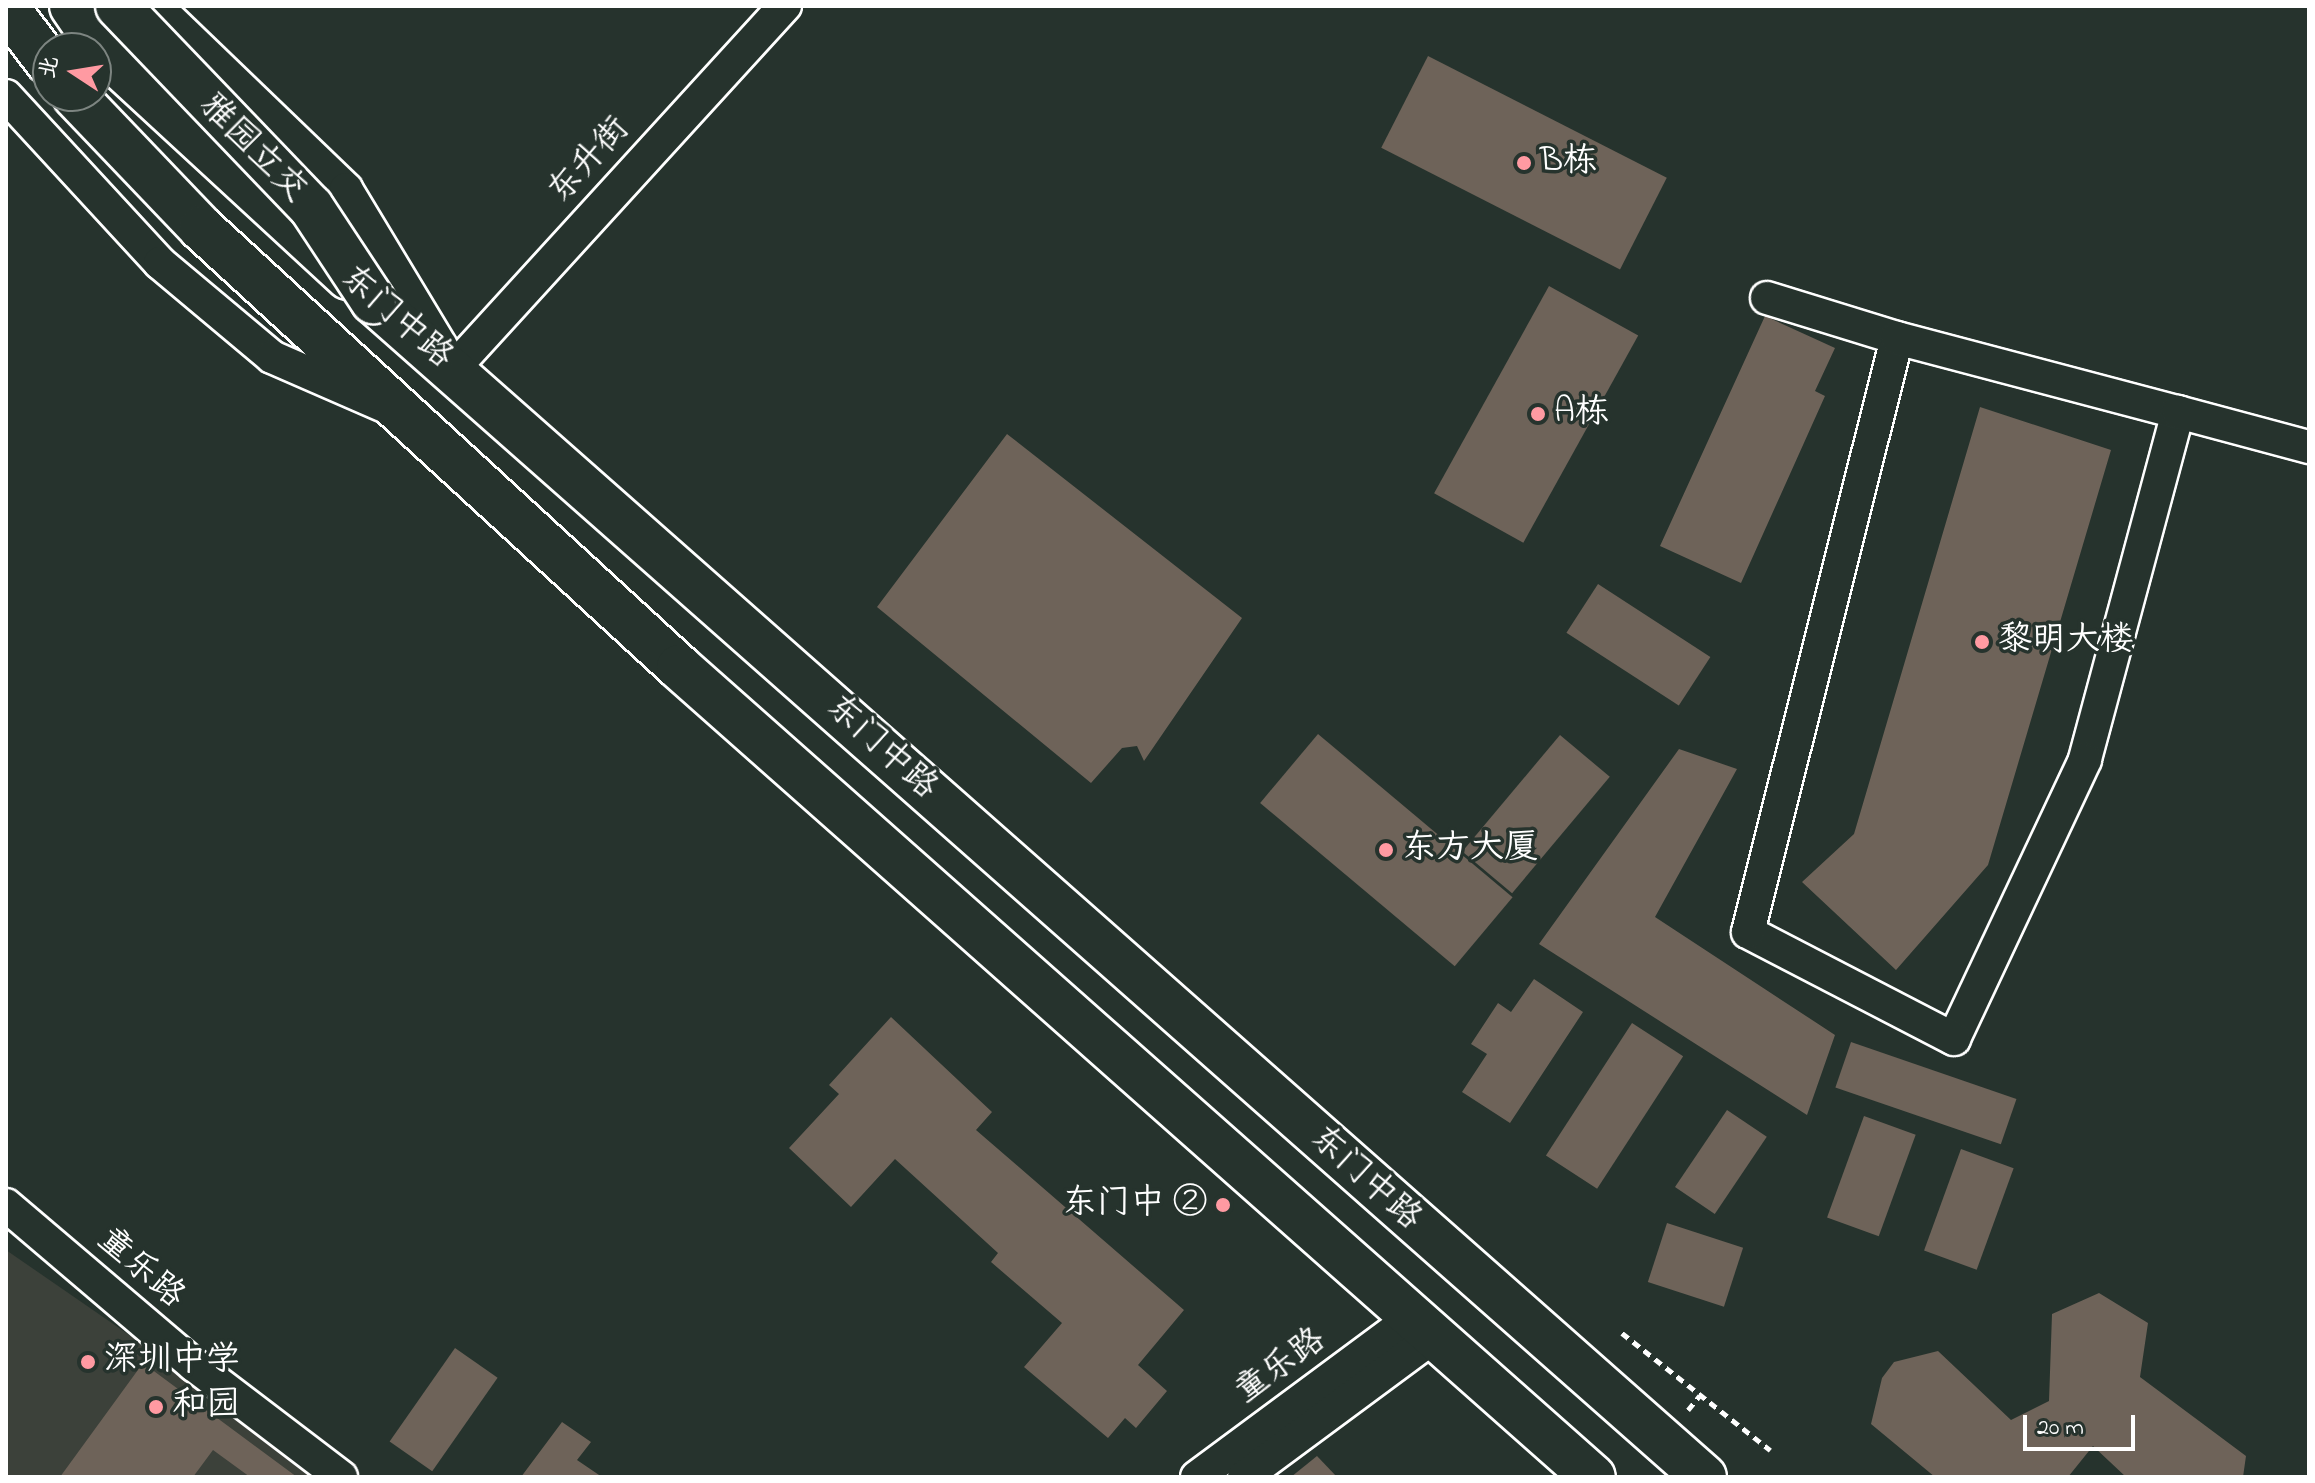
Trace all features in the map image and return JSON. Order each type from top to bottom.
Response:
[{"type":"main road","name":"东门中路","points":[[72,6],[102,50],[373,301],[454,368],[1704,1477]]},
{"type":"main road","name":"雅园立交","points":[[118,6],[311,207],[373,301]]},
{"type":"main road","points":[[6,7],[32,41]]},
{"type":"main road","name":"东门中路","points":[[90,112],[201,228],[403,414],[1593,1477]]},
{"type":"street","points":[[156,6],[346,189],[454,368]]},
{"type":"street","name":"东升街","points":[[454,368],[785,6]]},
{"type":"street","points":[[6,96],[160,263],[272,357],[403,414]]},
{"type":"street","points":[[1767,298],[1897,338],[2309,447]]},
{"type":"street","points":[[1897,338],[1748,932],[1954,1039],[2085,760],[2178,412]]},
{"type":"street","name":"童乐路","points":[[6,1205],[194,1365],[341,1477]]},
{"type":"street","name":"童乐路","points":[[1197,1477],[1422,1327]]},
{"type":"street","name":"童乐路","points":[[1244,1477],[1422,1327]]},
{"type":"path","points":[[1622,1333],[1770,1450]]},
{"type":"shaded area","name":"深圳中学","points":[[6,1250],[293,1448],[325,1477],[6,1477]]},
{"type":"building","name":"B栋","points":[[1428,56],[1667,178],[1620,269],[1381,148]]},
{"type":"building","name":"A栋","points":[[1549,286],[1638,335],[1523,543],[1434,493]]},
{"type":"building","points":[[1765,316],[1835,348],[1815,391],[1825,396],[1741,583],[1660,546]]},
{"type":"building","name":"黎明大楼","points":[[1980,407],[2111,450],[1988,865],[1896,970],[1802,882],[1854,834]]},
{"type":"building","points":[[1007,434],[1242,618],[1144,761],[1137,746],[1122,748],[1091,783],[877,607]]},
{"type":"building","points":[[1598,584],[1710,657],[1679,706],[1566,633]]},
{"type":"building","name":"东方大厦","points":[[1318,734],[1513,897],[1455,966],[1260,803]]},
{"type":"building","points":[[1560,735],[1610,777],[1512,893],[1462,851]]},
{"type":"building","points":[[1679,749],[1737,769],[1655,917],[1835,1035],[1807,1115],[1539,944]]},
{"type":"building","points":[[1534,979],[1583,1012],[1510,1123],[1462,1092],[1487,1054],[1471,1044],[1498,1003],[1511,1012]]},
{"type":"building","points":[[891,1017],[992,1112],[976,1130],[1184,1310],[1138,1365],[1167,1391],[1136,1428],[1125,1418],[1108,1438],[1024,1367],[1062,1323],[991,1262],[998,1253],[895,1159],[851,1207],[789,1148],[839,1094],[829,1085]]},
{"type":"building","points":[[1632,1023],[1683,1056],[1597,1189],[1546,1156]]},
{"type":"building","points":[[1851,1042],[2016,1099],[2001,1144],[1835,1087]]},
{"type":"building","points":[[1727,1110],[1767,1137],[1715,1214],[1675,1187]]},
{"type":"building","points":[[1864,1116],[1916,1135],[1879,1236],[1827,1217]]},
{"type":"building","points":[[1961,1149],[2014,1168],[1977,1270],[1924,1250]]},
{"type":"building","points":[[1667,1223],[1743,1248],[1724,1307],[1648,1282]]},
{"type":"building","points":[[2099,1293],[2148,1323],[2140,1377],[2246,1456],[2243,1477],[2126,1477],[2093,1446],[2068,1477],[1935,1477],[1871,1424],[1882,1378],[1894,1362],[1938,1351],[2011,1420],[2049,1401],[2052,1314]]},
{"type":"building","points":[[455,1348],[498,1378],[432,1471],[390,1441]]},
{"type":"building","name":"和园","points":[[143,1363],[297,1477],[250,1477],[213,1450],[193,1477],[60,1477]]},
{"type":"building","points":[[562,1422],[591,1442],[577,1460],[602,1477],[521,1477]]},
{"type":"building","points":[[1317,1456],[1337,1477],[1291,1477]]},
{"type":"place","name":"B栋","points":[[1524,163]]},
{"type":"place","name":"A栋","points":[[1538,414]]},
{"type":"place","name":"黎明大楼","points":[[1982,642]]},
{"type":"place","name":"东方大厦","points":[[1386,850]]},
{"type":"place","name":"东门中 ②","points":[[1223,1205]]},
{"type":"place","name":"深圳中学","points":[[88,1362]]},
{"type":"place","name":"和园","points":[[156,1407]]}]
